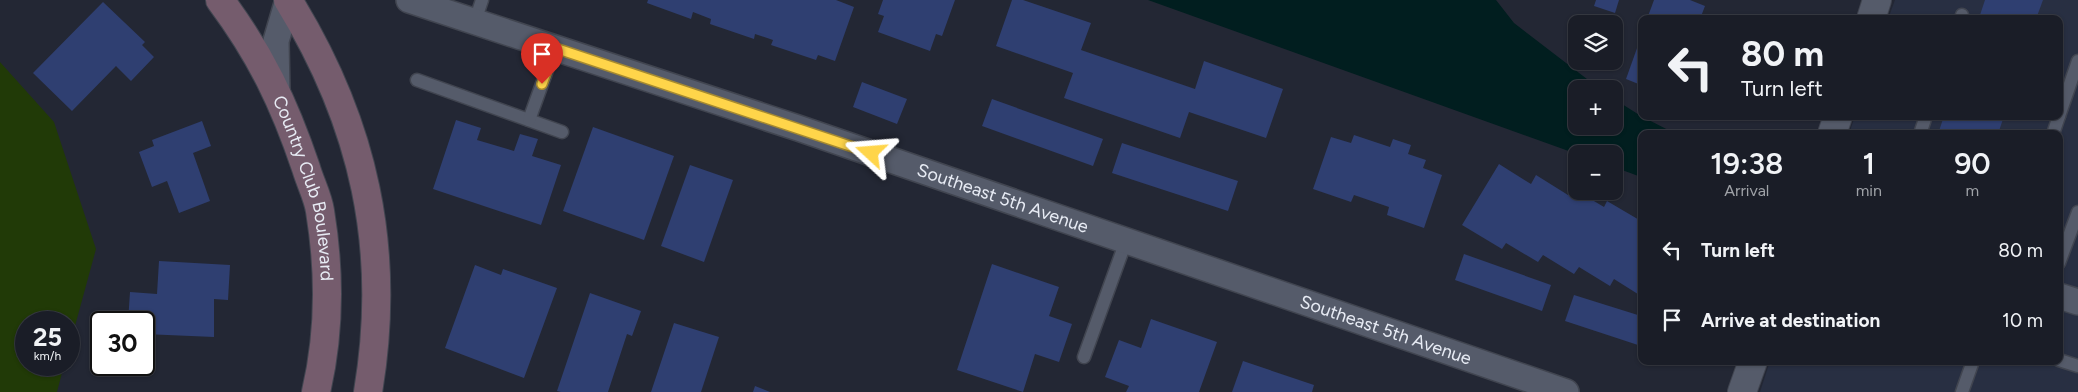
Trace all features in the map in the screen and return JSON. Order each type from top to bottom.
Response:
[{"type":"main road","name":"Country Club Boulevard","points":[[220,0],[248,38],[277,93],[289,119],[320,210],[327,270],[328,316],[322,391]]},
{"type":"main road","points":[[288,0],[312,39],[338,95],[359,158],[367,192],[376,261],[376,330],[368,392]]},
{"type":"street","points":[[277,93],[276,41],[288,0]]},
{"type":"street","name":"Southeast 5th Avenue","points":[[409,0],[479,11],[555,48],[798,128],[1566,392]]},
{"type":"street","points":[[1872,15],[1877,0]]},
{"type":"street","points":[[2063,297],[2078,302]]},
{"type":"street","points":[[1742,392],[1752,365]]},
{"type":"lane","points":[[529,120],[555,48]]},
{"type":"lane","points":[[2063,104],[2078,60]]},
{"type":"lane","points":[[418,80],[562,132]]},
{"type":"lane","points":[[2063,252],[2078,213]]},
{"type":"lane","points":[[1084,357],[1126,240]]},
{"type":"lane","points":[[2063,361],[2078,366]]},
{"type":"lane","points":[[1962,392],[1972,365]]},
{"type":"shaded area","points":[[1148,0],[1496,0],[1514,23],[1568,64],[1568,70],[1575,70],[1588,80],[1568,80],[1568,135],[1623,135],[1623,105],[1638,114],[1638,120],[1649,120],[1668,130],[1638,130],[1638,176],[1623,170],[1623,145],[1568,145],[1568,151]]},
{"type":"shaded area","points":[[1895,0],[2078,0],[2078,392],[1760,392],[1769,365],[2063,365],[2063,130],[1850,130],[1854,120],[2063,120],[2063,15],[1889,15]]},
{"type":"green space","points":[[0,62],[54,122],[96,249],[79,311],[15,311],[15,376],[61,376],[57,392],[0,392]]},
{"type":"building","points":[[648,0],[836,0],[854,7],[835,61],[818,55],[816,60],[771,45],[773,40],[755,34],[754,39],[710,24],[711,19],[693,12],[691,19],[647,3]]},
{"type":"building","points":[[883,0],[955,0],[942,36],[936,34],[930,51],[878,32],[884,16],[878,14]]},
{"type":"building","points":[[1012,0],[1023,0],[1091,23],[1081,50],[1195,89],[1204,61],[1283,89],[1266,138],[1189,112],[1180,138],[1064,98],[1073,73],[996,46]]},
{"type":"building","points":[[1596,0],[1619,0],[1615,13],[1594,6]]},
{"type":"building","points":[[1654,0],[1690,0],[1705,6],[1702,15],[1648,15]]},
{"type":"building","points":[[1985,0],[2043,0],[2037,15],[1980,15]]},
{"type":"building","points":[[103,2],[145,42],[142,45],[154,57],[131,81],[116,66],[72,111],[33,73]]},
{"type":"building","points":[[1638,45],[1638,84],[1626,79]]},
{"type":"building","points":[[862,82],[907,99],[897,124],[853,107]]},
{"type":"building","points":[[992,99],[1103,139],[1093,166],[982,126]]},
{"type":"building","points":[[456,120],[481,128],[477,140],[514,151],[520,134],[538,139],[532,156],[561,165],[541,225],[433,189]]},
{"type":"building","points":[[1943,120],[2003,120],[1999,130],[1939,130]]},
{"type":"building","points":[[202,121],[211,146],[193,153],[210,201],[179,213],[167,181],[152,187],[139,152],[154,146],[152,140]]},
{"type":"building","points":[[593,127],[674,156],[644,240],[563,211]]},
{"type":"building","points":[[1354,135],[1390,147],[1393,139],[1411,145],[1408,154],[1426,160],[1423,168],[1442,175],[1424,228],[1387,215],[1389,207],[1354,195],[1351,202],[1313,189],[1331,137],[1351,143]]},
{"type":"building","points":[[1122,143],[1238,181],[1228,211],[1112,173]]},
{"type":"building","points":[[1499,164],[1531,184],[1536,175],[1568,195],[1568,200],[1592,200],[1604,207],[1607,201],[1638,219],[1638,294],[1614,279],[1610,286],[1579,267],[1574,274],[1543,255],[1538,262],[1506,243],[1502,249],[1462,225]]},
{"type":"building","points":[[690,165],[733,180],[704,262],[661,246]]},
{"type":"building","points":[[1464,254],[1551,285],[1542,311],[1455,280]]},
{"type":"building","points":[[159,261],[230,265],[228,300],[214,299],[214,337],[155,334],[155,311],[129,311],[130,292],[157,294]]},
{"type":"building","points":[[992,264],[1059,287],[1049,316],[1072,324],[1059,362],[1035,354],[1023,392],[957,370]]},
{"type":"building","points":[[475,265],[501,275],[503,269],[557,288],[524,378],[445,348]]},
{"type":"building","points":[[590,293],[641,311],[632,336],[627,334],[608,392],[557,391]]},
{"type":"building","points":[[1574,295],[1638,315],[1638,345],[1565,321]]},
{"type":"building","points":[[1151,319],[1217,342],[1199,392],[1126,392],[1129,386],[1105,377],[1119,340],[1141,348]]},
{"type":"building","points":[[674,323],[719,337],[701,392],[651,392]]},
{"type":"building","points":[[1243,361],[1314,385],[1312,392],[1232,392]]},
{"type":"building","points":[[755,386],[770,392],[753,392]]},
{"type":"route","points":[[542,84],[555,48],[871,153]]}]
